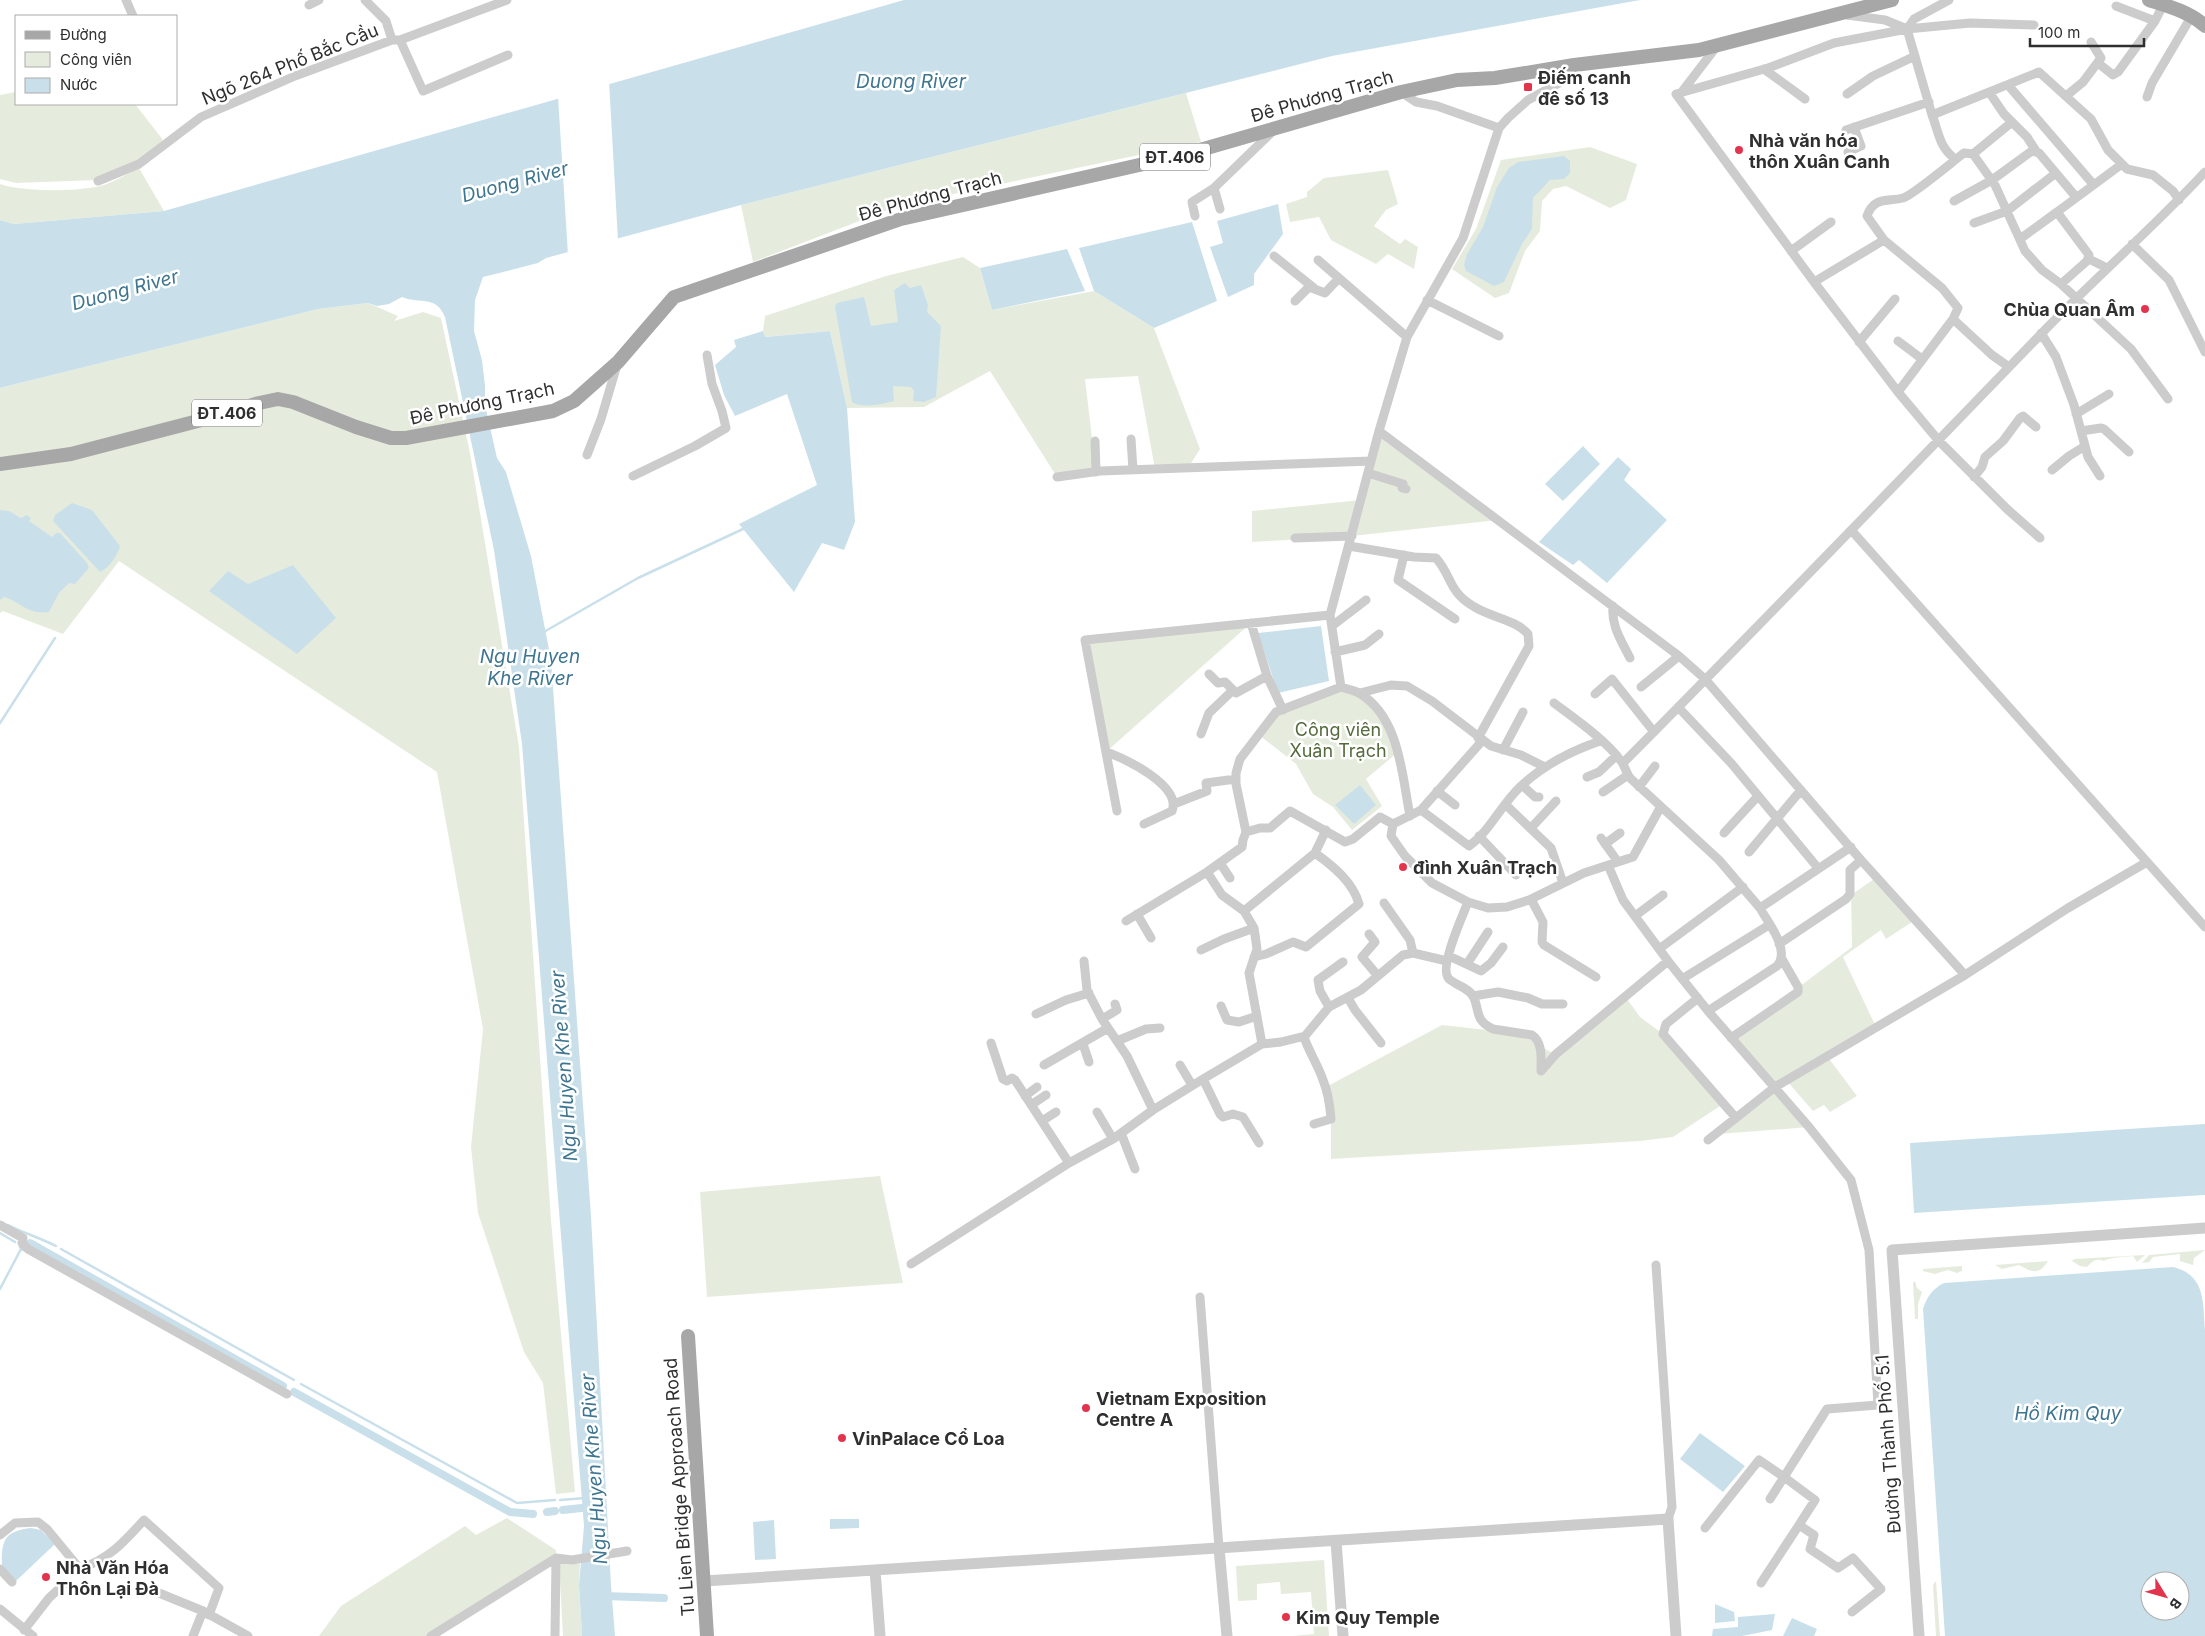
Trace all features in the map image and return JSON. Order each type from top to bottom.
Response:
[{"type":"main road","name":"Đê Phương Trạch","points":[[0,464],[71,454],[217,416],[259,402],[278,399],[293,402],[356,427],[391,438],[406,438],[553,411],[574,401],[618,362],[674,297],[901,219],[1179,156],[1401,92],[1457,80],[1495,78],[1574,65],[1689,52],[1892,0]]},
{"type":"main road","points":[[2149,0],[2199,22],[2205,35]]},
{"type":"main road","name":"Tu Lien Bridge Approach Road","points":[[688,1336],[707,1636]]},
{"type":"street","points":[[126,0],[133,15]]},
{"type":"street","points":[[309,5],[319,0]]},
{"type":"street","points":[[365,0],[386,22],[423,91],[508,55]]},
{"type":"street","name":"Ngõ 264 Phố Bắc Cầu","points":[[98,181],[139,164],[201,117],[295,76],[507,0]]},
{"type":"street","points":[[1907,29],[1914,19],[1949,0]]},
{"type":"street","points":[[2098,63],[2115,75],[2155,21],[2163,5]]},
{"type":"street","points":[[2116,6],[2155,21]]},
{"type":"street","points":[[1835,15],[1871,17],[1898,24],[1907,29],[1940,142],[1948,153],[1956,159]]},
{"type":"street","points":[[2146,97],[2152,83],[2199,22]]},
{"type":"street","points":[[2034,25],[1970,23],[1907,29],[1834,43],[1764,69],[1676,94],[1814,282],[1898,392],[1939,441],[1961,461],[1974,477],[2040,538]]},
{"type":"street","points":[[2066,96],[2083,82],[2101,58],[2091,42]]},
{"type":"street","points":[[1681,93],[1717,46]]},
{"type":"street","points":[[1847,94],[1872,76],[1915,56]]},
{"type":"street","points":[[1341,687],[1330,615],[1379,431],[1407,337],[1463,238],[1500,128],[1528,100],[1559,83],[1574,65]]},
{"type":"street","points":[[1764,69],[1805,99]]},
{"type":"street","points":[[1932,115],[2039,72],[2091,119],[2108,150],[2127,169],[2153,175],[2173,190],[2179,200]]},
{"type":"street","points":[[2008,84],[2093,184]]},
{"type":"street","points":[[1401,92],[1416,102],[1444,108],[1500,128]]},
{"type":"street","points":[[1989,92],[2004,114],[2027,138],[2076,197]]},
{"type":"street","points":[[1848,152],[1860,146],[1850,129],[1929,102]]},
{"type":"street","points":[[1898,392],[1953,319],[1958,308],[1942,288],[1884,240],[1867,216],[1870,209],[1883,200],[1903,198],[1964,153],[1973,154],[2012,122]]},
{"type":"street","points":[[1195,216],[1192,202],[1214,188],[1274,130]]},
{"type":"street","points":[[1954,201],[1992,180],[2024,156],[2036,151]]},
{"type":"street","points":[[1973,154],[1992,180],[2025,251],[2042,270],[2061,284],[2131,348],[2168,399]]},
{"type":"street","points":[[2020,239],[2122,164]]},
{"type":"street","points":[[1587,777],[1599,772],[1619,759],[1654,732],[1704,679],[1852,531],[2076,298],[2179,200],[2205,172]]},
{"type":"street","points":[[1974,223],[2007,211],[2056,173]]},
{"type":"street","points":[[1214,188],[1220,209]]},
{"type":"street","points":[[2057,212],[2059,218],[2089,256],[2089,259],[2107,268]]},
{"type":"street","points":[[1791,251],[1831,222]]},
{"type":"street","points":[[1814,282],[1884,240]]},
{"type":"street","points":[[2132,244],[2169,280],[2204,349]]},
{"type":"street","points":[[1274,256],[1314,288],[1325,293],[1339,278]]},
{"type":"street","points":[[2061,284],[2089,259]]},
{"type":"street","points":[[1318,260],[1407,337]]},
{"type":"street","points":[[1295,301],[1309,287],[1314,288]]},
{"type":"street","points":[[1859,342],[1895,299]]},
{"type":"street","points":[[1427,300],[1499,336]]},
{"type":"street","points":[[1953,319],[1992,355],[2009,367]]},
{"type":"street","points":[[2042,333],[2056,358],[2076,414],[2088,457],[2100,476]]},
{"type":"street","points":[[1898,341],[1922,359]]},
{"type":"street","points":[[633,476],[695,446],[726,428],[722,410],[712,384],[707,355]]},
{"type":"street","points":[[587,455],[601,419],[618,362]]},
{"type":"street","points":[[2076,414],[2109,394]]},
{"type":"street","points":[[1974,477],[1982,467],[1985,457],[2003,442],[2020,418],[2023,416],[2036,427]]},
{"type":"street","points":[[2081,431],[2104,429],[2129,452]]},
{"type":"street","points":[[1379,431],[1680,656],[1704,679],[1861,860],[1965,975]]},
{"type":"street","points":[[1130,440],[1133,470]]},
{"type":"street","points":[[1095,441],[1096,472]]},
{"type":"street","points":[[2052,470],[2085,446]]},
{"type":"street","points":[[1057,476],[1133,470],[1371,461]]},
{"type":"street","points":[[1368,473],[1403,484],[1402,488],[1406,489]]},
{"type":"street","points":[[1852,531],[2205,927]]},
{"type":"street","points":[[1295,538],[1350,541],[1404,555],[1436,558],[1451,586],[1459,596],[1473,606],[1518,626],[1528,634],[1529,646],[1480,739],[1420,810],[1393,824]]},
{"type":"street","points":[[1404,555],[1398,580],[1455,619]]},
{"type":"street","points":[[1332,626],[1366,600]]},
{"type":"street","points":[[1613,606],[1612,618],[1614,628],[1630,658]]},
{"type":"street","points":[[1117,811],[1085,640],[1330,615]]},
{"type":"street","points":[[1251,623],[1267,676],[1283,710]]},
{"type":"street","points":[[1335,652],[1365,645],[1379,634]]},
{"type":"street","points":[[1641,687],[1680,656]]},
{"type":"street","points":[[1209,674],[1218,683],[1225,682],[1236,693],[1240,693],[1267,676]]},
{"type":"street","points":[[1595,694],[1612,679],[1654,732]]},
{"type":"street","points":[[1360,694],[1391,685],[1407,686],[1432,701],[1480,739],[1496,749],[1521,755],[1545,767]]},
{"type":"street","points":[[1126,921],[1207,872],[1242,847],[1242,840],[1246,832],[1236,779],[1240,759],[1276,712],[1341,687],[1360,694],[1378,710],[1388,724],[1396,742],[1410,816]]},
{"type":"street","points":[[1202,734],[1209,714],[1233,690]]},
{"type":"street","points":[[1554,702],[1619,759],[1628,775],[1639,787],[1719,860],[1760,908],[1769,924],[1779,944],[1782,959],[1798,992],[1732,1038]]},
{"type":"street","points":[[1678,707],[1758,796],[1818,868]]},
{"type":"street","points":[[1503,750],[1523,712]]},
{"type":"street","points":[[1420,810],[1467,846],[1471,845],[1522,785],[1545,767],[1582,747],[1600,741]]},
{"type":"street","points":[[1106,752],[1136,764],[1151,775],[1165,788],[1174,804]]},
{"type":"street","points":[[1639,787],[1655,766]]},
{"type":"street","points":[[1604,792],[1628,775]]},
{"type":"street","points":[[1144,824],[1169,813],[1174,804],[1207,791],[1206,784],[1236,779]]},
{"type":"street","points":[[1522,785],[1535,797],[1539,797]]},
{"type":"street","points":[[1749,852],[1801,790]]},
{"type":"street","points":[[1437,791],[1456,805]]},
{"type":"street","points":[[1724,833],[1758,796]]},
{"type":"street","points":[[1531,828],[1556,801]]},
{"type":"street","points":[[1506,805],[1551,848],[1563,883]]},
{"type":"street","points":[[1393,824],[1391,836],[1405,856],[1432,883],[1468,902],[1497,908],[1507,907],[1531,899],[1584,873],[1633,857],[1660,808]]},
{"type":"street","points":[[1246,832],[1260,828],[1270,828],[1290,811],[1345,842],[1353,839],[1380,817],[1393,824]]},
{"type":"street","points":[[1244,911],[1315,853],[1326,830]]},
{"type":"street","points":[[1618,862],[1603,841],[1620,833]]},
{"type":"street","points":[[1479,836],[1516,875]]},
{"type":"street","points":[[1760,908],[1851,847]]},
{"type":"street","points":[[1254,957],[1266,954],[1293,942],[1306,947],[1359,904],[1357,894],[1343,877],[1315,853]]},
{"type":"street","points":[[1779,944],[1846,899],[1850,894],[1850,870],[1861,860]]},
{"type":"street","points":[[1708,1140],[1774,1087],[1965,975],[2068,908],[2146,862]]},
{"type":"street","points":[[1220,863],[1230,878]]},
{"type":"street","points":[[1608,865],[1623,900],[1668,961],[1851,1180],[1869,1250],[1878,1405],[1827,1408],[1770,1498]]},
{"type":"street","points":[[1207,872],[1222,895],[1244,911],[1254,928],[1257,949],[1248,973],[1262,1044]]},
{"type":"street","points":[[1659,949],[1743,887]]},
{"type":"street","points":[[1634,916],[1663,895]]},
{"type":"street","points":[[1531,899],[1542,922],[1542,942],[1544,945],[1596,977]]},
{"type":"street","points":[[1468,902],[1448,958],[1448,977],[1473,996],[1477,1016],[1487,1026],[1493,1029],[1532,1035],[1537,1038],[1540,1046],[1541,1071],[1556,1054],[1668,961]]},
{"type":"street","points":[[1384,903],[1410,940],[1413,953]]},
{"type":"street","points":[[1137,914],[1151,938]]},
{"type":"street","points":[[1682,979],[1769,924]]},
{"type":"street","points":[[1201,950],[1224,938],[1254,928]]},
{"type":"street","points":[[1467,964],[1488,932]]},
{"type":"street","points":[[1369,934],[1375,942],[1362,957],[1378,976]]},
{"type":"street","points":[[911,1264],[1069,1162],[1113,1139],[1152,1110],[1262,1044],[1281,1042],[1304,1036],[1329,1007],[1361,990],[1403,955],[1413,953],[1448,958],[1481,971],[1491,963],[1503,948]]},
{"type":"street","points":[[1708,1011],[1777,966],[1782,959]]},
{"type":"street","points":[[1084,961],[1089,993],[1102,1020],[1127,1056],[1152,1110]]},
{"type":"street","points":[[1329,1007],[1320,991],[1318,980],[1343,962]]},
{"type":"street","points":[[1473,996],[1498,992],[1528,998],[1542,1004],[1563,1004]]},
{"type":"street","points":[[1036,1014],[1066,1000],[1089,993]]},
{"type":"street","points":[[1348,998],[1381,1043]]},
{"type":"street","points":[[1698,998],[1666,1024],[1663,1034],[1736,1118]]},
{"type":"street","points":[[1102,1020],[1115,1013],[1117,1010],[1115,1004]]},
{"type":"street","points":[[1221,1006],[1227,1020],[1232,1022],[1257,1016]]},
{"type":"street","points":[[1044,1065],[1108,1028]]},
{"type":"street","points":[[1117,1041],[1146,1029],[1160,1028]]},
{"type":"street","points":[[1304,1036],[1309,1052],[1323,1078],[1331,1112],[1331,1118],[1328,1121],[1314,1124]]},
{"type":"street","points":[[991,1043],[1003,1079],[1007,1081],[1014,1078],[1069,1162]]},
{"type":"street","points":[[1083,1044],[1089,1062]]},
{"type":"street","points":[[1540,1046],[1556,1054]]},
{"type":"street","points":[[1180,1065],[1192,1085]]},
{"type":"street","points":[[1203,1079],[1220,1114],[1224,1116],[1238,1114],[1246,1119],[1259,1143]]},
{"type":"street","points":[[1025,1096],[1038,1087]]},
{"type":"street","points":[[1032,1105],[1046,1095]]},
{"type":"street","points":[[1042,1121],[1056,1112]]},
{"type":"street","points":[[1097,1112],[1113,1139]]},
{"type":"street","points":[[1121,1133],[1135,1169]]},
{"type":"street","points":[[0,1225],[23,1238],[25,1246],[288,1394]]},
{"type":"street","name":"Đường Thành Phố 5.1","points":[[1919,1636],[1892,1250],[2205,1228]]},
{"type":"street","points":[[1656,1265],[1672,1508],[1668,1519],[1676,1636]]},
{"type":"street","points":[[1200,1297],[1218,1548],[1227,1636]]},
{"type":"street","points":[[1705,1528],[1759,1460],[1815,1500],[1761,1584]]},
{"type":"street","points":[[704,1581],[1668,1519]]},
{"type":"street","points":[[0,1536],[9,1526],[16,1523],[38,1522],[80,1569],[107,1558],[116,1551],[144,1520],[219,1588],[193,1636]]},
{"type":"street","points":[[1799,1525],[1814,1535],[1810,1549],[1838,1568],[1852,1558],[1881,1589],[1852,1612]]},
{"type":"street","points":[[1336,1541],[1343,1636]]},
{"type":"street","points":[[431,1636],[556,1558],[572,1560],[627,1551]]},
{"type":"street","points":[[555,1636],[556,1558]]},
{"type":"street","points":[[0,1569],[12,1582]]},
{"type":"street","points":[[875,1570],[880,1636]]},
{"type":"street","points":[[24,1630],[49,1598],[64,1584]]},
{"type":"street","points":[[160,1593],[206,1613],[248,1636]]},
{"type":"street","points":[[0,1609],[33,1636]]},
{"type":"green space","points":[[15,92],[15,105],[136,105],[163,140],[138,162],[97,180],[16,183],[0,179],[0,95]]},
{"type":"green space","points":[[1186,93],[1201,142],[901,205],[753,262],[741,205]]},
{"type":"green space","points":[[1590,147],[1637,164],[1626,200],[1610,208],[1566,186],[1553,189],[1542,201],[1540,231],[1525,251],[1509,293],[1495,298],[1452,269],[1476,229],[1501,160]]},
{"type":"green space","points":[[139,168],[164,211],[14,224],[0,220],[0,184],[37,190],[82,189],[104,185]]},
{"type":"green space","points":[[1388,170],[1398,204],[1386,210],[1374,226],[1400,244],[1405,239],[1418,247],[1414,269],[1388,254],[1376,264],[1331,240],[1319,217],[1290,222],[1286,204],[1307,197],[1307,192],[1324,178]]},
{"type":"green space","points":[[963,257],[980,268],[992,310],[1094,291],[1154,328],[1200,449],[1188,468],[1155,469],[1138,376],[1085,379],[1096,472],[1057,477],[990,371],[924,407],[847,408],[830,331],[764,337],[765,316],[886,276]]},
{"type":"green space","points":[[368,303],[398,316],[394,321],[423,312],[441,318],[470,453],[519,747],[551,1220],[575,1492],[556,1494],[543,1383],[524,1352],[478,1213],[471,1147],[483,1029],[437,772],[119,561],[63,634],[3,611],[0,613],[0,388],[318,309]]},
{"type":"green space","points":[[1379,431],[1498,520],[1352,536],[1252,542],[1252,511],[1361,500]]},
{"type":"green space","points":[[1251,623],[1106,752],[1085,640]]},
{"type":"green space","name":"Công viên Xuân Trạch","points":[[1341,687],[1360,693],[1378,711],[1398,752],[1366,779],[1382,806],[1352,830],[1333,807],[1313,794],[1296,764],[1259,735],[1276,712]]},
{"type":"green space","points":[[1877,877],[1915,920],[1886,939],[1881,930],[1843,957],[1876,1027],[1827,1056],[1857,1096],[1830,1112],[1824,1105],[1813,1111],[1786,1080],[1775,1087],[1809,1127],[1719,1134],[1774,1087],[1731,1038],[1852,947],[1851,895]]},
{"type":"green space","points":[[1625,996],[1640,1017],[1663,1034],[1723,1104],[1673,1137],[1640,1141],[1331,1159],[1331,1119],[1326,1087],[1442,1025],[1532,1035],[1540,1046],[1556,1055]]},
{"type":"green space","points":[[880,1176],[903,1283],[707,1297],[700,1192]]},
{"type":"green space","points":[[2205,1250],[2194,1258],[2193,1265],[2180,1261],[2180,1254],[2153,1257],[2149,1262],[2142,1263],[2149,1255]]},
{"type":"green space","points":[[2145,1255],[2137,1262],[2133,1256],[2118,1257],[2104,1261],[2097,1260],[2087,1267],[2080,1266],[2072,1261],[2074,1259]]},
{"type":"green space","points":[[2048,1261],[2038,1271],[2031,1271],[2019,1265],[2002,1269],[1995,1265]]},
{"type":"green space","points":[[1962,1266],[1962,1271],[1957,1273],[1948,1270],[1935,1274],[1923,1271],[1923,1269]]},
{"type":"green space","points":[[1915,1281],[1917,1288],[1922,1292],[1918,1304],[1918,1319],[1915,1319],[1913,1283]]},
{"type":"green space","points":[[507,1518],[556,1550],[556,1558],[431,1636],[319,1636],[341,1606],[465,1526],[476,1535]]},
{"type":"green space","points":[[1324,1560],[1329,1636],[1293,1636],[1314,1634],[1311,1592],[1281,1594],[1280,1582],[1257,1584],[1257,1600],[1238,1601],[1236,1566]]},
{"type":"green space","points":[[559,1562],[580,1564],[579,1585],[582,1636],[563,1636]]},
{"type":"green space","points":[[1936,1581],[1940,1636],[1936,1636],[1933,1585]]},
{"type":"water","name":"Duong River","points":[[904,0],[1640,0],[1332,56],[741,205],[483,277],[475,300],[474,331],[482,360],[485,405],[497,458],[506,472],[531,556],[551,660],[591,1216],[615,1636],[582,1636],[579,1585],[584,1526],[522,744],[494,550],[445,317],[437,305],[427,301],[402,297],[389,304],[377,306],[368,303],[318,309],[0,388],[0,220],[14,224],[164,211]]},
{"type":"water","points":[[1564,156],[1570,161],[1570,173],[1564,179],[1550,180],[1533,198],[1532,229],[1522,244],[1504,282],[1494,286],[1466,271],[1464,265],[1467,254],[1483,227],[1497,187],[1509,168],[1518,162]]},
{"type":"water","points":[[1278,204],[1283,234],[1254,274],[1254,285],[1228,297],[1210,247],[1223,243],[1217,221]]},
{"type":"water","points":[[1192,222],[1217,301],[1154,328],[1094,291],[1079,248]]},
{"type":"water","points":[[1067,249],[1085,291],[992,310],[980,268]]},
{"type":"water","points":[[905,283],[910,288],[921,285],[928,305],[927,312],[941,326],[936,397],[924,402],[913,401],[914,391],[911,387],[893,386],[894,401],[873,405],[862,405],[852,402],[835,307],[837,303],[864,297],[871,326],[898,322],[894,290]]},
{"type":"water","points":[[763,331],[765,337],[830,331],[847,408],[855,522],[844,550],[822,543],[794,592],[739,524],[817,485],[787,394],[735,416],[724,395],[715,365],[736,347],[734,340]]},
{"type":"water","points":[[1583,446],[1600,464],[1563,501],[1545,484]]},
{"type":"water","points":[[1618,457],[1631,469],[1624,480],[1667,520],[1607,583],[1579,560],[1573,565],[1539,542]]},
{"type":"water","points":[[72,503],[92,510],[120,546],[113,561],[100,572],[53,521],[55,515]]},
{"type":"water","points":[[0,510],[9,511],[21,518],[27,515],[31,518],[29,521],[52,537],[56,533],[60,533],[87,563],[89,568],[75,584],[69,583],[59,593],[49,612],[29,610],[4,597],[0,600]]},
{"type":"water","points":[[293,565],[336,618],[297,654],[209,591],[228,571],[248,584]]},
{"type":"water","points":[[1321,626],[1329,681],[1278,693],[1258,633]]},
{"type":"water","points":[[1360,785],[1376,805],[1354,824],[1335,805]]},
{"type":"water","points":[[2205,1124],[2205,1195],[1914,1213],[1910,1143]]},
{"type":"water","name":"Hồ Kim Quy","points":[[2173,1267],[2191,1276],[2197,1283],[2204,1309],[2205,1330],[2205,1636],[1945,1636],[1923,1309],[1930,1294],[1944,1283]]},
{"type":"water","points":[[1700,1433],[1745,1466],[1723,1492],[1680,1459]]},
{"type":"water","points":[[830,1519],[859,1519],[859,1528],[830,1529]]},
{"type":"water","points":[[774,1520],[776,1559],[755,1560],[753,1522]]},
{"type":"water","points":[[22,1529],[41,1530],[55,1544],[16,1581],[2,1567],[2,1550],[6,1539],[10,1535]]},
{"type":"water","points":[[1715,1604],[1734,1612],[1735,1621],[1715,1623]]},
{"type":"water","points":[[1775,1614],[1772,1630],[1742,1636],[1712,1636],[1713,1629],[1738,1627],[1738,1617]]},
{"type":"water","points":[[1792,1618],[1817,1629],[1814,1636],[1783,1636]]},
{"type":"pier","points":[[609,81],[618,241],[568,255],[558,96]]},
{"type":"waterway","points":[[542,633],[638,578],[743,529]]},
{"type":"waterway","points":[[0,723],[55,638]]},
{"type":"waterway","points":[[8,1225],[56,1246]]},
{"type":"waterway","points":[[0,1233],[15,1242]]},
{"type":"waterway","points":[[23,1247],[30,1243],[283,1386]]},
{"type":"waterway","points":[[0,1289],[22,1247]]},
{"type":"waterway","points":[[61,1249],[294,1380]]},
{"type":"waterway","points":[[301,1384],[517,1503],[555,1500]]},
{"type":"waterway","points":[[294,1392],[510,1512],[533,1514]]},
{"type":"waterway","name":"Ngu Huyen Khe River","points":[[560,1500],[585,1498]]},
{"type":"waterway","name":"Ngu Huyen Khe River","points":[[563,1510],[591,1507]]},
{"type":"waterway","points":[[547,1512],[555,1511]]},
{"type":"waterway","points":[[604,1596],[664,1598]]},
{"type":"place","name":"Điếm canh đê số 13","points":[[1528,87]]},
{"type":"place","name":"Nhà văn hóa thôn Xuân Canh","points":[[1739,150]]},
{"type":"place","name":"Chùa Quan Âm","points":[[2145,309]]},
{"type":"place","name":"đình Xuân Trạch","points":[[1403,867]]},
{"type":"place","name":"Vietnam Exposition Centre A","points":[[1086,1408]]},
{"type":"place","name":"VinPalace Cổ Loa","points":[[842,1438]]},
{"type":"place","name":"Nhà Văn Hóa Thôn Lại Đà","points":[[46,1577]]},
{"type":"place","name":"Kim Quy Temple","points":[[1286,1617]]}]
